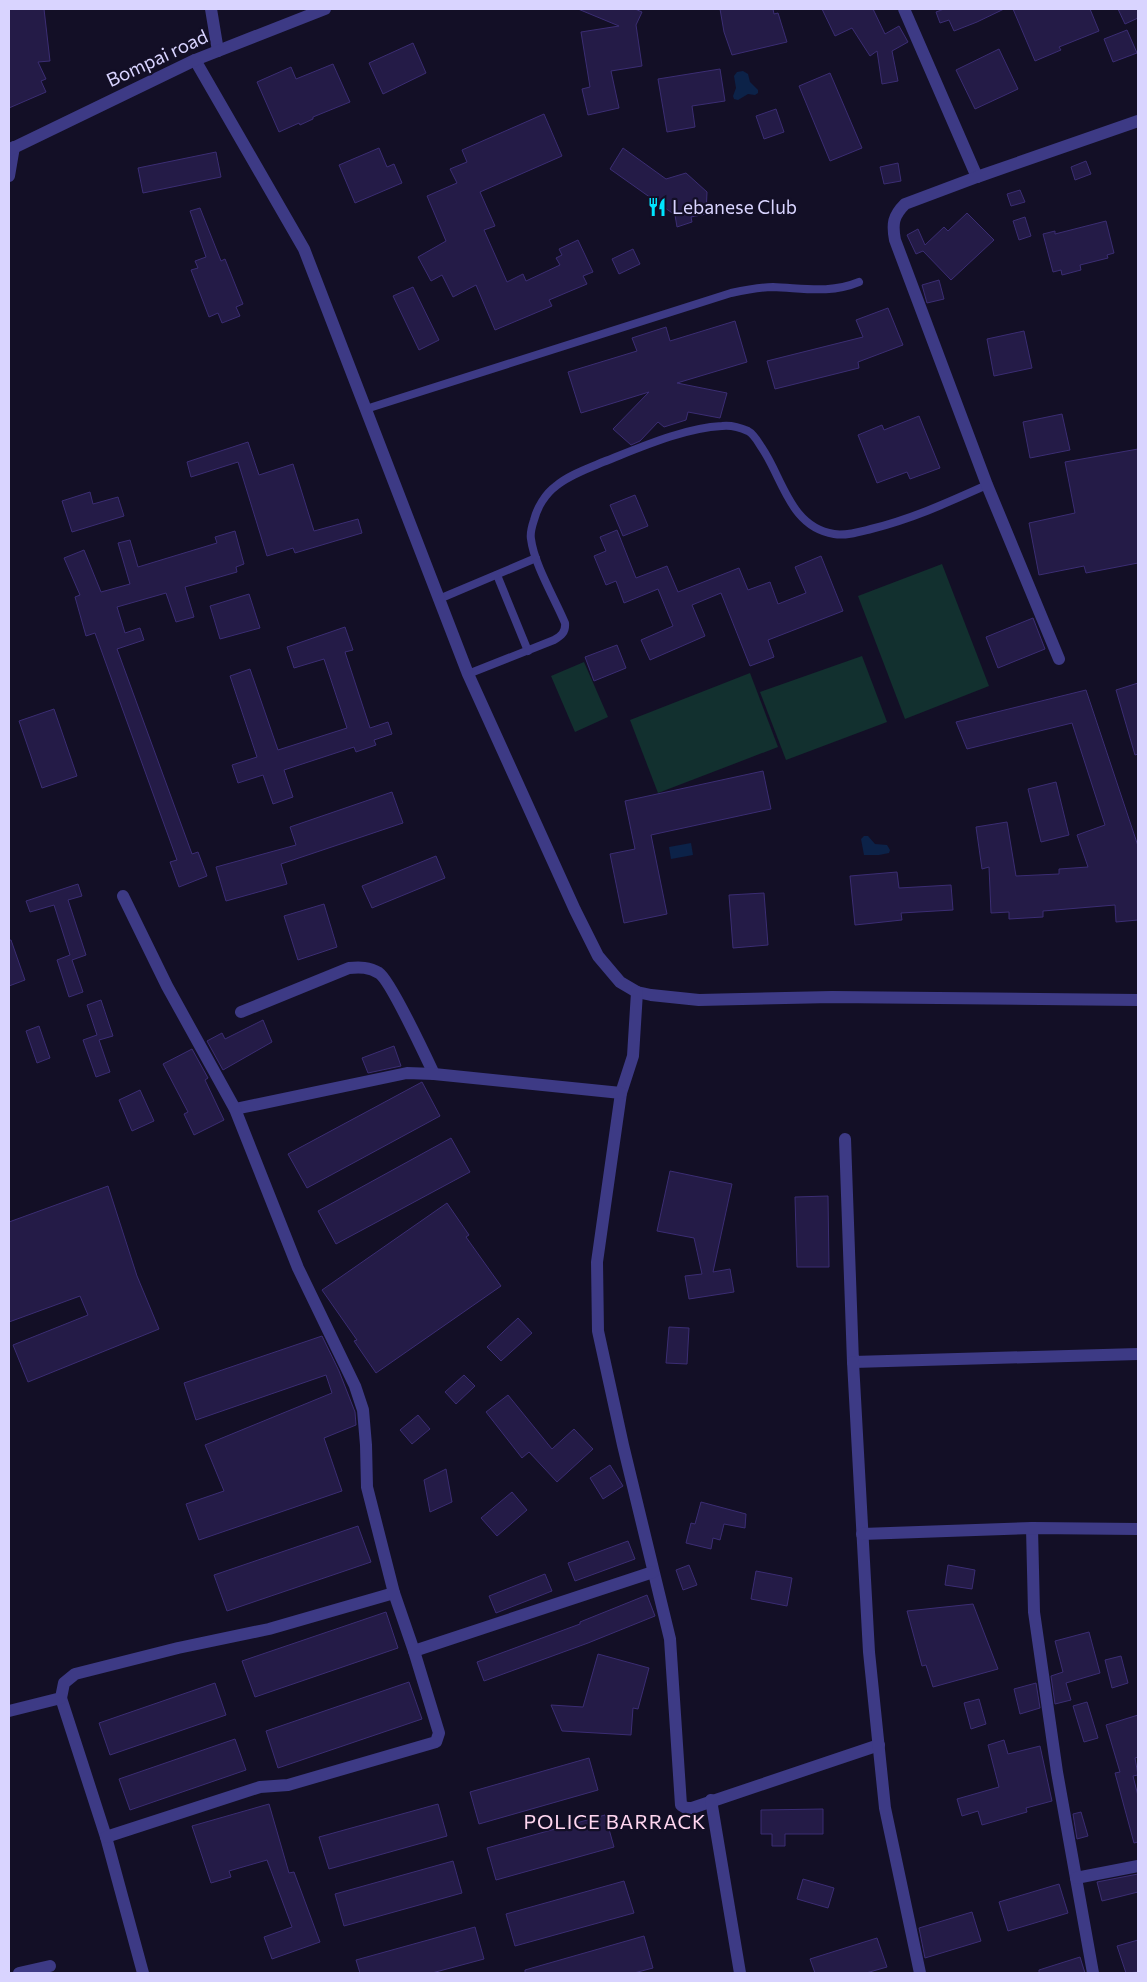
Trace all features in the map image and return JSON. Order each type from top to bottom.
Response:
[{"type":"street","points":[[211,9],[218,51]]},
{"type":"street","name":"Bompai road","points":[[11,149],[195,60],[325,9]]},
{"type":"street","points":[[904,9],[977,177]]},
{"type":"street","points":[[195,60],[304,250],[468,674],[575,910],[598,956],[620,982],[636,992],[699,1000],[842,997],[1138,1000]]},
{"type":"street","points":[[1059,659],[987,484],[894,240],[892,226],[896,213],[905,204],[1138,121]]},
{"type":"street","points":[[9,176],[11,149]]},
{"type":"street","points":[[106,1837],[260,1787],[288,1785],[436,1742],[439,1733],[394,1593],[367,1487],[363,1410],[355,1386],[298,1268],[235,1109],[167,986],[123,896]]},
{"type":"street","points":[[241,1012],[349,968],[360,967],[370,969],[381,974],[392,991],[434,1074]]},
{"type":"street","points":[[636,992],[633,1056],[621,1093],[597,1262],[598,1331],[670,1639],[681,1805],[686,1808],[692,1808],[711,1800],[879,1745]]},
{"type":"street","points":[[235,1109],[407,1073],[434,1074],[621,1093]]},
{"type":"street","points":[[845,1140],[852,1362],[869,1652],[885,1808],[920,1973]]},
{"type":"street","points":[[852,1362],[1138,1354]]},
{"type":"street","points":[[862,1534],[1032,1528],[1138,1529]]},
{"type":"street","points":[[1032,1528],[1034,1612],[1056,1772],[1093,1973]]},
{"type":"street","points":[[414,1651],[653,1572]]},
{"type":"street","points":[[143,1973],[106,1837],[60,1698],[64,1683],[75,1674],[178,1648],[269,1629],[394,1593]]},
{"type":"street","points":[[9,1711],[60,1698]]},
{"type":"street","points":[[711,1800],[740,1973]]},
{"type":"street","points":[[1076,1878],[1138,1866]]},
{"type":"street","points":[[18,1973],[50,1966]]},
{"type":"lane","points":[[366,409],[731,293],[753,288],[774,287],[799,290],[829,290],[859,282]]},
{"type":"lane","points":[[468,674],[528,651],[562,635],[566,628],[565,623],[536,558],[530,538],[539,505],[555,486],[572,475],[634,449],[691,431],[714,427],[734,426],[750,432],[768,457],[789,502],[801,517],[817,530],[836,534],[856,533],[928,512],[987,484]]},
{"type":"lane","points":[[439,600],[536,558]]},
{"type":"lane","points":[[497,575],[528,651]]},
{"type":"green space","points":[[942,564],[989,686],[905,719],[858,596]]},
{"type":"green space","points":[[862,656],[887,722],[786,760],[760,692]]},
{"type":"green space","points":[[584,662],[608,717],[575,732],[551,676]]},
{"type":"green space","points":[[750,673],[778,747],[658,793],[630,720]]},
{"type":"water","points":[[743,71],[748,74],[750,82],[758,90],[758,93],[755,95],[748,94],[738,100],[734,99],[733,96],[736,88],[734,76],[737,72]]},
{"type":"water","points":[[864,836],[868,836],[875,844],[887,845],[890,850],[889,853],[864,855],[861,839]]},
{"type":"water","points":[[691,843],[693,855],[671,859],[669,847]]},
{"type":"building","points":[[9,9],[44,9],[50,61],[38,62],[46,79],[41,81],[46,92],[9,108]]},
{"type":"building","points":[[578,9],[635,9],[642,12],[636,25],[642,66],[611,71],[619,108],[588,115],[582,89],[590,87],[581,32],[619,26]]},
{"type":"building","points":[[720,9],[773,9],[774,14],[778,13],[787,42],[732,55],[724,32]]},
{"type":"building","points":[[822,9],[873,9],[885,34],[899,26],[908,42],[892,51],[898,81],[882,84],[877,51],[870,56],[852,28],[835,36]]},
{"type":"building","points":[[944,9],[1004,9],[954,31],[949,20],[940,23],[936,12]]},
{"type":"building","points":[[1013,9],[1090,9],[1099,31],[1059,47],[1061,50],[1035,61]]},
{"type":"building","points":[[1118,9],[1138,9],[1138,18],[1125,24]]},
{"type":"building","points":[[1127,30],[1137,53],[1113,62],[1104,39]]},
{"type":"building","points":[[413,43],[426,73],[383,94],[369,63]]},
{"type":"building","points":[[999,49],[1018,89],[975,109],[956,70]]},
{"type":"building","points":[[333,64],[350,102],[313,117],[313,119],[300,125],[299,123],[279,132],[257,82],[291,67],[296,79]]},
{"type":"building","points":[[720,69],[725,101],[692,106],[695,127],[667,132],[658,79]]},
{"type":"building","points":[[830,73],[862,148],[830,161],[799,86]]},
{"type":"building","points":[[776,109],[784,132],[764,139],[756,116]]},
{"type":"building","points":[[544,114],[562,156],[480,192],[495,226],[484,230],[507,282],[523,274],[526,281],[560,265],[556,258],[562,255],[559,249],[578,240],[593,272],[583,276],[587,284],[549,300],[552,306],[495,330],[476,285],[453,297],[442,275],[431,281],[418,257],[446,241],[427,196],[457,183],[450,169],[467,162],[462,150]]},
{"type":"building","points":[[379,148],[387,167],[394,164],[402,183],[355,203],[339,165]]},
{"type":"building","points":[[623,148],[666,179],[686,173],[707,192],[706,214],[691,217],[692,222],[677,227],[675,215],[610,169]]},
{"type":"building","points":[[216,152],[221,177],[143,193],[138,168]]},
{"type":"building","points":[[1086,161],[1091,174],[1075,180],[1071,167]]},
{"type":"building","points":[[898,163],[901,181],[884,184],[880,167]]},
{"type":"building","points":[[1020,190],[1025,202],[1011,206],[1007,194]]},
{"type":"building","points":[[200,208],[221,261],[225,259],[243,304],[236,307],[240,316],[222,323],[218,313],[209,317],[191,270],[198,268],[195,261],[206,257],[190,211]]},
{"type":"building","points":[[967,213],[994,240],[951,280],[923,251],[916,254],[907,235],[918,229],[925,245],[944,227],[948,231]]},
{"type":"building","points":[[1025,217],[1031,236],[1019,240],[1013,221]]},
{"type":"building","points":[[1106,221],[1114,253],[1107,255],[1108,258],[1080,265],[1081,270],[1062,275],[1061,270],[1053,272],[1043,234],[1055,231],[1055,234]]},
{"type":"building","points":[[633,249],[640,264],[619,274],[612,259]]},
{"type":"building","points":[[939,280],[944,299],[927,303],[922,285]]},
{"type":"building","points":[[413,287],[439,340],[419,350],[393,296]]},
{"type":"building","points":[[888,308],[903,345],[858,362],[859,368],[775,389],[767,361],[863,337],[856,320]]},
{"type":"building","points":[[735,321],[747,362],[677,383],[727,393],[720,418],[688,412],[686,420],[664,427],[658,422],[640,441],[631,445],[613,429],[649,392],[581,413],[568,372],[637,351],[632,338],[666,327],[670,341]]},
{"type":"building","points":[[1024,331],[1032,368],[994,376],[987,339]]},
{"type":"building","points":[[1062,414],[1070,450],[1030,458],[1023,422]]},
{"type":"building","points":[[919,416],[940,468],[910,479],[907,472],[877,483],[858,435],[882,425],[884,430]]},
{"type":"building","points":[[248,442],[259,475],[293,464],[314,531],[358,519],[362,533],[295,553],[293,548],[267,556],[238,462],[191,477],[187,462]]},
{"type":"building","points":[[1138,449],[1138,563],[1086,573],[1084,566],[1039,575],[1029,523],[1075,513],[1065,462]]},
{"type":"building","points":[[90,492],[93,504],[118,497],[124,516],[72,532],[62,501]]},
{"type":"building","points":[[635,495],[648,526],[623,536],[610,505]]},
{"type":"building","points":[[617,530],[636,578],[667,566],[678,592],[739,568],[748,590],[770,582],[778,604],[806,593],[795,567],[821,556],[843,611],[768,640],[774,657],[750,666],[721,593],[692,605],[705,636],[650,660],[641,640],[673,626],[658,589],[624,603],[616,581],[606,585],[594,556],[606,551],[600,537]]},
{"type":"building","points":[[235,531],[244,564],[236,567],[237,572],[185,587],[194,617],[176,622],[166,593],[117,607],[125,633],[140,628],[144,640],[117,649],[192,854],[198,852],[207,876],[179,887],[170,862],[177,860],[95,633],[86,636],[75,597],[80,595],[64,558],[84,550],[101,592],[130,584],[118,543],[130,540],[138,567],[217,543],[215,537]]},
{"type":"building","points":[[249,594],[260,628],[220,639],[210,606]]},
{"type":"building","points":[[1033,618],[1045,649],[998,668],[986,637]]},
{"type":"building","points":[[345,627],[353,650],[345,652],[370,728],[388,722],[392,734],[374,740],[376,745],[356,752],[354,747],[284,770],[293,797],[273,804],[263,775],[238,783],[232,765],[257,757],[230,676],[250,669],[278,750],[347,728],[324,659],[294,668],[287,647]]},
{"type":"building","points":[[617,645],[626,668],[594,681],[585,657]]},
{"type":"building","points":[[1138,683],[1138,754],[1135,755],[1116,690]]},
{"type":"building","points":[[1086,690],[1138,846],[1138,920],[1116,922],[1115,905],[1043,911],[1043,917],[1009,919],[1009,912],[991,913],[989,867],[982,869],[976,827],[1007,822],[1016,876],[1059,874],[1059,869],[1088,867],[1077,835],[1105,825],[1072,723],[967,749],[956,722]]},
{"type":"building","points":[[54,709],[77,776],[42,788],[19,721]]},
{"type":"building","points":[[763,771],[771,809],[651,835],[667,914],[624,923],[610,854],[635,849],[625,801]]},
{"type":"building","points":[[1056,782],[1069,835],[1041,842],[1028,789]]},
{"type":"building","points":[[392,792],[403,823],[281,864],[287,884],[226,901],[216,867],[296,845],[290,827]]},
{"type":"building","points":[[436,856],[445,878],[372,908],[362,886]]},
{"type":"building","points":[[897,872],[899,888],[951,885],[953,910],[901,913],[902,920],[855,925],[850,876]]},
{"type":"building","points":[[78,884],[82,896],[68,900],[86,955],[72,960],[83,992],[69,997],[57,960],[70,955],[54,905],[30,912],[26,901]]},
{"type":"building","points":[[764,893],[768,945],[733,948],[729,895]]},
{"type":"building","points":[[324,904],[337,947],[298,960],[284,916]]},
{"type":"building","points":[[9,940],[11,940],[25,980],[9,986]]},
{"type":"building","points":[[101,1000],[113,1036],[99,1040],[110,1072],[96,1077],[83,1040],[97,1035],[87,1005]]},
{"type":"building","points":[[263,1020],[272,1042],[223,1070],[207,1041],[222,1033],[225,1039]]},
{"type":"building","points":[[39,1026],[50,1058],[37,1063],[26,1031]]},
{"type":"building","points":[[394,1046],[401,1066],[368,1073],[362,1058]]},
{"type":"building","points":[[192,1049],[208,1078],[205,1080],[224,1120],[194,1135],[184,1114],[188,1112],[163,1064]]},
{"type":"building","points":[[422,1082],[440,1116],[307,1188],[288,1154]]},
{"type":"building","points":[[140,1090],[154,1121],[132,1131],[119,1100]]},
{"type":"building","points":[[451,1138],[470,1172],[336,1244],[318,1211]]},
{"type":"building","points":[[670,1171],[732,1184],[713,1272],[730,1269],[734,1292],[689,1299],[685,1276],[702,1274],[694,1238],[657,1231]]},
{"type":"building","points":[[108,1186],[137,1276],[159,1329],[28,1382],[13,1345],[88,1315],[80,1296],[9,1322],[9,1222]]},
{"type":"building","points":[[828,1196],[829,1267],[797,1267],[795,1197]]},
{"type":"building","points":[[447,1203],[469,1235],[466,1237],[501,1286],[376,1373],[354,1341],[357,1340],[322,1290]]},
{"type":"building","points":[[518,1318],[532,1333],[501,1361],[487,1347]]},
{"type":"building","points":[[669,1327],[689,1328],[687,1364],[666,1363]]},
{"type":"building","points":[[322,1336],[339,1371],[355,1412],[356,1425],[324,1438],[342,1491],[199,1540],[186,1504],[224,1491],[205,1445],[332,1393],[326,1375],[196,1420],[184,1383]]},
{"type":"building","points":[[464,1375],[475,1386],[456,1404],[445,1392]]},
{"type":"building","points":[[508,1395],[552,1449],[574,1429],[593,1449],[557,1482],[529,1452],[522,1458],[486,1412]]},
{"type":"building","points":[[418,1415],[430,1429],[412,1444],[400,1430]]},
{"type":"building","points":[[610,1465],[623,1486],[603,1499],[590,1478]]},
{"type":"building","points":[[446,1469],[452,1502],[430,1512],[424,1480]]},
{"type":"building","points":[[512,1492],[527,1510],[497,1536],[481,1518]]},
{"type":"building","points":[[701,1502],[746,1514],[745,1528],[724,1524],[720,1540],[713,1538],[711,1549],[686,1543],[691,1523],[695,1524]]},
{"type":"building","points":[[358,1526],[371,1562],[227,1611],[214,1575]]},
{"type":"building","points":[[628,1541],[635,1559],[575,1581],[568,1563]]},
{"type":"building","points":[[689,1565],[697,1585],[683,1590],[676,1570]]},
{"type":"building","points":[[948,1565],[975,1570],[972,1589],[945,1585]]},
{"type":"building","points":[[756,1571],[792,1578],[787,1606],[751,1599]]},
{"type":"building","points":[[545,1574],[552,1591],[496,1613],[489,1596]]},
{"type":"building","points":[[647,1595],[655,1616],[484,1681],[477,1662],[580,1624],[580,1622]]},
{"type":"building","points":[[973,1604],[998,1669],[933,1687],[926,1665],[922,1666],[907,1611]]},
{"type":"building","points":[[386,1612],[398,1648],[255,1697],[242,1661]]},
{"type":"building","points":[[1089,1632],[1100,1673],[1066,1683],[1071,1700],[1055,1704],[1051,1676],[1063,1672],[1055,1641]]},
{"type":"building","points":[[598,1654],[649,1668],[638,1709],[633,1708],[631,1735],[562,1731],[551,1705],[583,1707]]},
{"type":"building","points":[[1121,1656],[1128,1683],[1112,1688],[1105,1660]]},
{"type":"building","points":[[409,1682],[422,1719],[278,1768],[266,1731]]},
{"type":"building","points":[[215,1683],[226,1715],[110,1755],[99,1723]]},
{"type":"building","points":[[1036,1683],[1040,1708],[1020,1714],[1014,1689]]},
{"type":"building","points":[[979,1699],[986,1724],[971,1729],[964,1703]]},
{"type":"building","points":[[1087,1702],[1098,1738],[1084,1742],[1073,1706]]},
{"type":"building","points":[[1138,1715],[1138,1757],[1135,1758],[1138,1775],[1133,1776],[1138,1796],[1138,1842],[1134,1843],[1115,1773],[1120,1772],[1106,1725]]},
{"type":"building","points":[[235,1739],[246,1770],[130,1810],[119,1779]]},
{"type":"building","points":[[1004,1740],[1008,1754],[1040,1746],[1052,1801],[1026,1808],[1027,1812],[982,1825],[978,1811],[962,1816],[957,1799],[999,1787],[988,1745]]},
{"type":"building","points":[[589,1758],[598,1790],[479,1824],[470,1792]]},
{"type":"building","points":[[269,1804],[289,1873],[294,1872],[320,1942],[272,1959],[264,1937],[292,1927],[267,1860],[229,1871],[231,1877],[211,1883],[192,1826]]},
{"type":"building","points":[[438,1804],[447,1836],[329,1869],[319,1837]]},
{"type":"building","points":[[823,1809],[823,1834],[785,1834],[785,1846],[772,1846],[772,1834],[761,1834],[761,1810]]},
{"type":"building","points":[[1081,1812],[1088,1836],[1077,1839],[1073,1814]]},
{"type":"building","points":[[605,1815],[614,1847],[496,1880],[487,1848]]},
{"type":"building","points":[[453,1861],[462,1893],[344,1926],[335,1894]]},
{"type":"building","points":[[1138,1874],[1138,1892],[1102,1901],[1097,1882]]},
{"type":"building","points":[[803,1879],[834,1888],[828,1908],[797,1899]]},
{"type":"building","points":[[624,1881],[634,1913],[515,1946],[506,1914]]},
{"type":"building","points":[[1059,1884],[1068,1913],[1008,1931],[999,1902]]},
{"type":"building","points":[[972,1912],[981,1941],[925,1958],[919,1928]]},
{"type":"building","points":[[475,1927],[484,1959],[432,1973],[360,1973],[356,1960]]},
{"type":"building","points":[[644,1936],[653,1968],[634,1973],[525,1973],[525,1970]]},
{"type":"building","points":[[877,1938],[887,1967],[866,1973],[815,1973],[810,1959]]},
{"type":"building","points":[[1138,1940],[1138,1972],[1126,1973],[1117,1946]]},
{"type":"building","points":[[1080,1957],[1085,1973],[1039,1973],[1039,1970]]},
{"type":"place","name":"Lebanese Club","points":[[657,207]]},
{"type":"district","name":"POLICE BARRACK","points":[[615,1822]]}]
